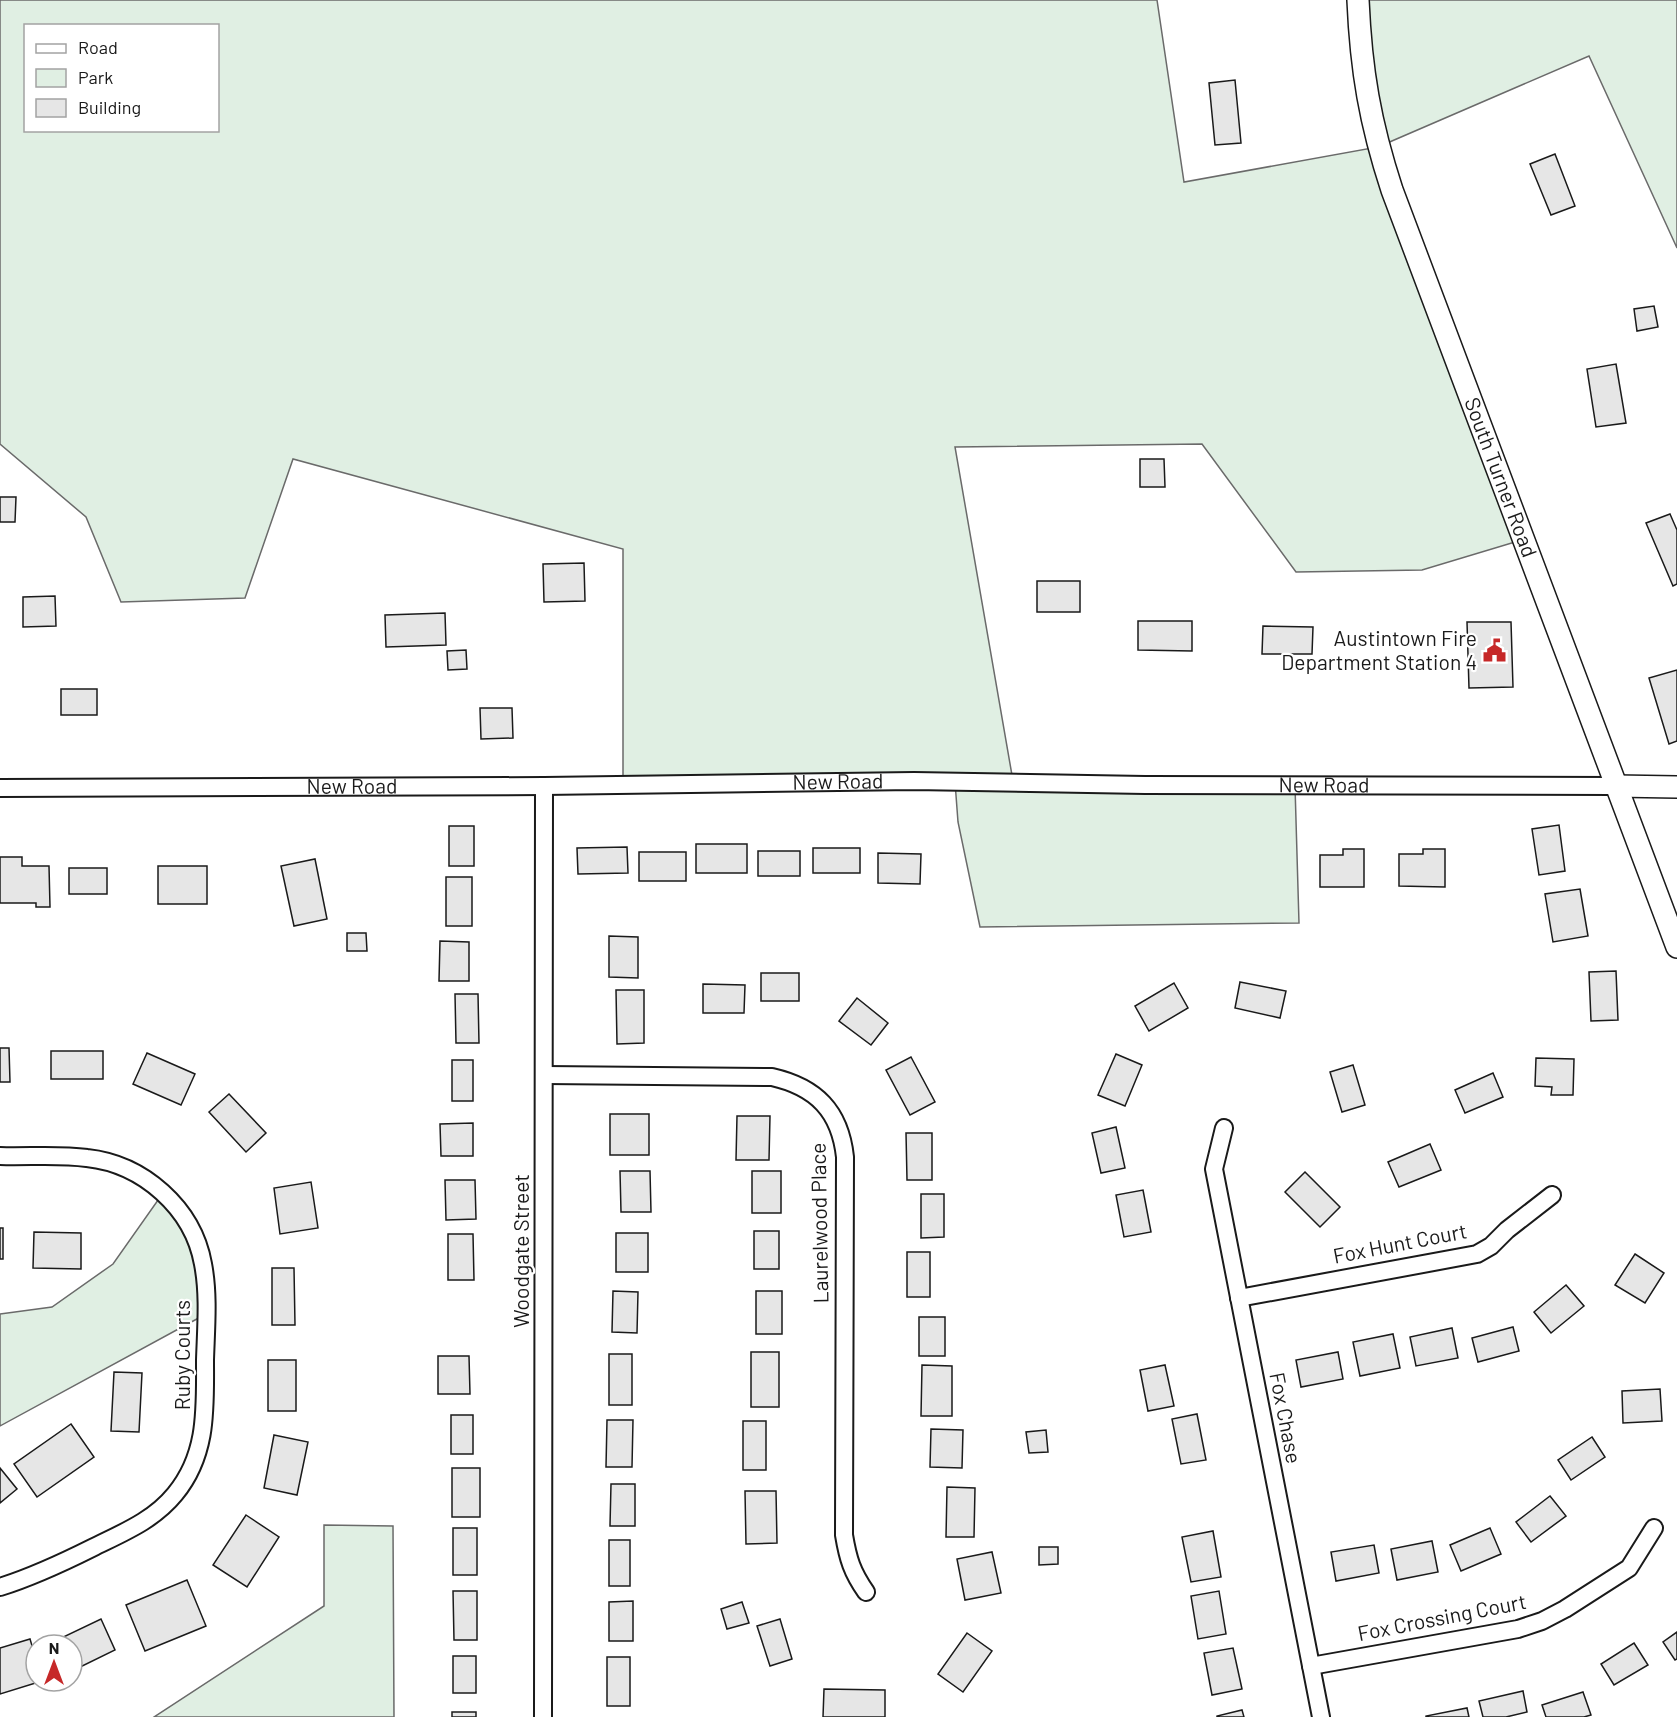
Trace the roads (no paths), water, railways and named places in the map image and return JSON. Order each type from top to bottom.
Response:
[{"type":"street","name":"South Turner Road","points":[[1358,0],[1360,55],[1369,109],[1392,190],[1677,947]]},
{"type":"street","name":"New Road","points":[[0,788],[544,786],[914,781],[1145,785],[1677,787]]},
{"type":"street","name":"Woodgate Street","points":[[543,1717],[544,786]]},
{"type":"street","name":"Laurelwood Place","points":[[545,1075],[772,1077],[791,1081],[812,1092],[828,1108],[838,1125],[845,1157],[844,1535],[853,1575],[866,1592]]},
{"type":"street","name":"Fox Chase","points":[[1224,1128],[1214,1169],[1321,1717]]},
{"type":"street","name":"Ruby Courts","points":[[0,1156],[88,1158],[119,1166],[148,1181],[174,1204],[192,1230],[203,1264],[206,1289],[205,1421],[198,1452],[184,1482],[163,1507],[138,1526],[51,1568],[0,1587]]},
{"type":"street","name":"Fox Hunt Court","points":[[1239,1298],[1477,1254],[1491,1246],[1507,1230],[1552,1195]]},
{"type":"street","name":"Fox Crossing Court","points":[[1311,1666],[1518,1629],[1542,1621],[1629,1568],[1654,1528]]},
{"type":"place","name":"Austintown Fire Department Station 4","points":[[1495,651]]}]
